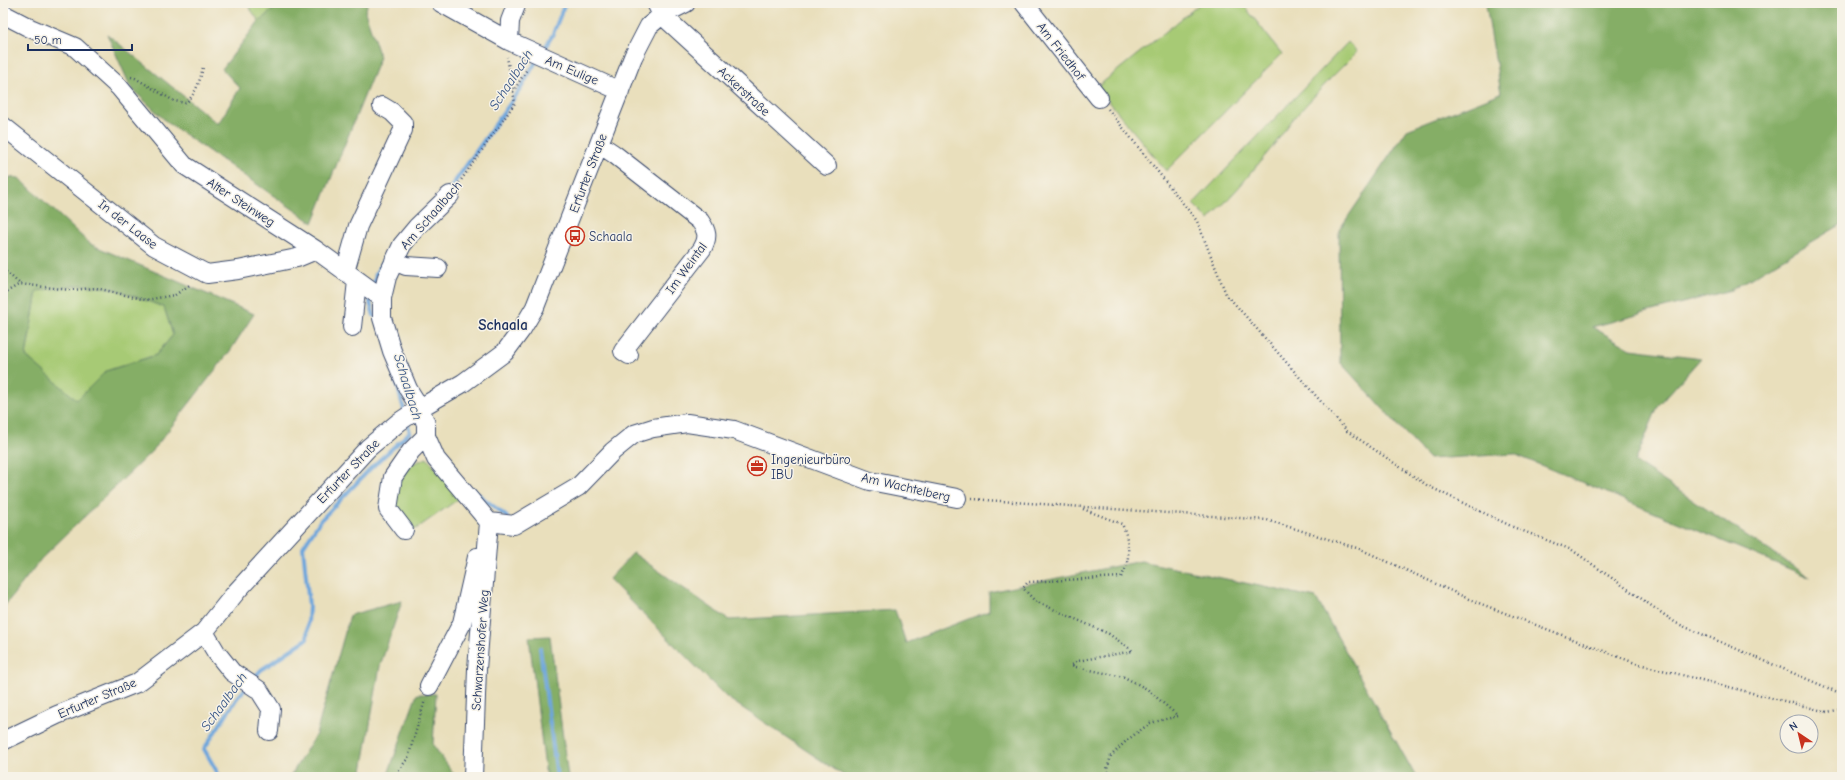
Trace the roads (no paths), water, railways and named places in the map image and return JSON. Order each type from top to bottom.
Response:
[{"type":"street","name":"Am Eulige","points":[[441,3],[527,50],[620,91]]},
{"type":"street","points":[[517,3],[510,21],[527,50]]},
{"type":"street","name":"Erfurter Straße","points":[[3,741],[57,715],[137,682],[204,632],[238,591],[368,448],[410,415],[485,368],[505,352],[522,329],[535,306],[633,57],[659,9],[686,3]]},
{"type":"street","name":"Am Friedhof","points":[[1024,3],[1099,98]]},
{"type":"street","name":"Ackerstraße","points":[[659,9],[827,166]]},
{"type":"street","name":"Alter Steinweg","points":[[3,14],[30,28],[74,47],[122,82],[184,165],[316,250],[364,286]]},
{"type":"street","points":[[352,327],[364,286],[358,226],[403,130],[403,123],[392,112],[382,106]]},
{"type":"street","name":"In der Laase","points":[[3,126],[154,246],[207,274],[238,270],[297,258],[316,250]]},
{"type":"street","name":"Im Weintal","points":[[599,144],[700,221],[708,235],[707,241],[702,249],[624,351],[629,355]]},
{"type":"street","name":"Am Schaalbach","points":[[364,286],[387,276],[402,244],[450,195]]},
{"type":"street","points":[[394,261],[406,266],[438,268]]},
{"type":"street","points":[[364,286],[382,318],[392,351],[408,389],[410,415],[426,424],[426,436],[436,459],[489,522],[478,550],[462,623],[429,686]]},
{"type":"street","name":"Am Wachtelberg","points":[[489,522],[514,525],[578,487],[614,451],[634,434],[653,428],[687,423],[734,430],[870,481],[957,498]]},
{"type":"street","points":[[404,530],[388,509],[393,477],[411,451],[426,436]]},
{"type":"street","name":"Schwarzenshofer Weg","points":[[474,777],[477,669],[489,522]]},
{"type":"street","points":[[204,632],[216,652],[232,672],[259,690],[271,709],[269,731]]},
{"type":"waterway","name":"Schaalbach","points":[[543,51],[553,34],[565,3]]},
{"type":"waterway","name":"Schaalbach","points":[[449,190],[521,88],[538,58]]},
{"type":"waterway","name":"Schaalbach","points":[[374,285],[376,273],[388,256]]},
{"type":"waterway","name":"Schaalbach","points":[[371,296],[370,303],[374,316]]},
{"type":"waterway","name":"Schaalbach","points":[[396,382],[405,413]]},
{"type":"waterway","name":"Schaalbach","points":[[252,680],[261,670],[307,639],[309,606],[303,547],[320,521],[372,467],[410,432],[407,422]]},
{"type":"waterway","points":[[473,490],[507,517]]},
{"type":"waterway","points":[[540,648],[557,777]]},
{"type":"waterway","name":"Schaalbach","points":[[220,777],[204,749],[237,698],[247,687]]},
{"type":"place","name":"Schaala","points":[[575,236]]},
{"type":"place","name":"Ingenieurbüro IBU","points":[[757,466]]},
{"type":"district","name":"Schaala","points":[[503,325]]}]
